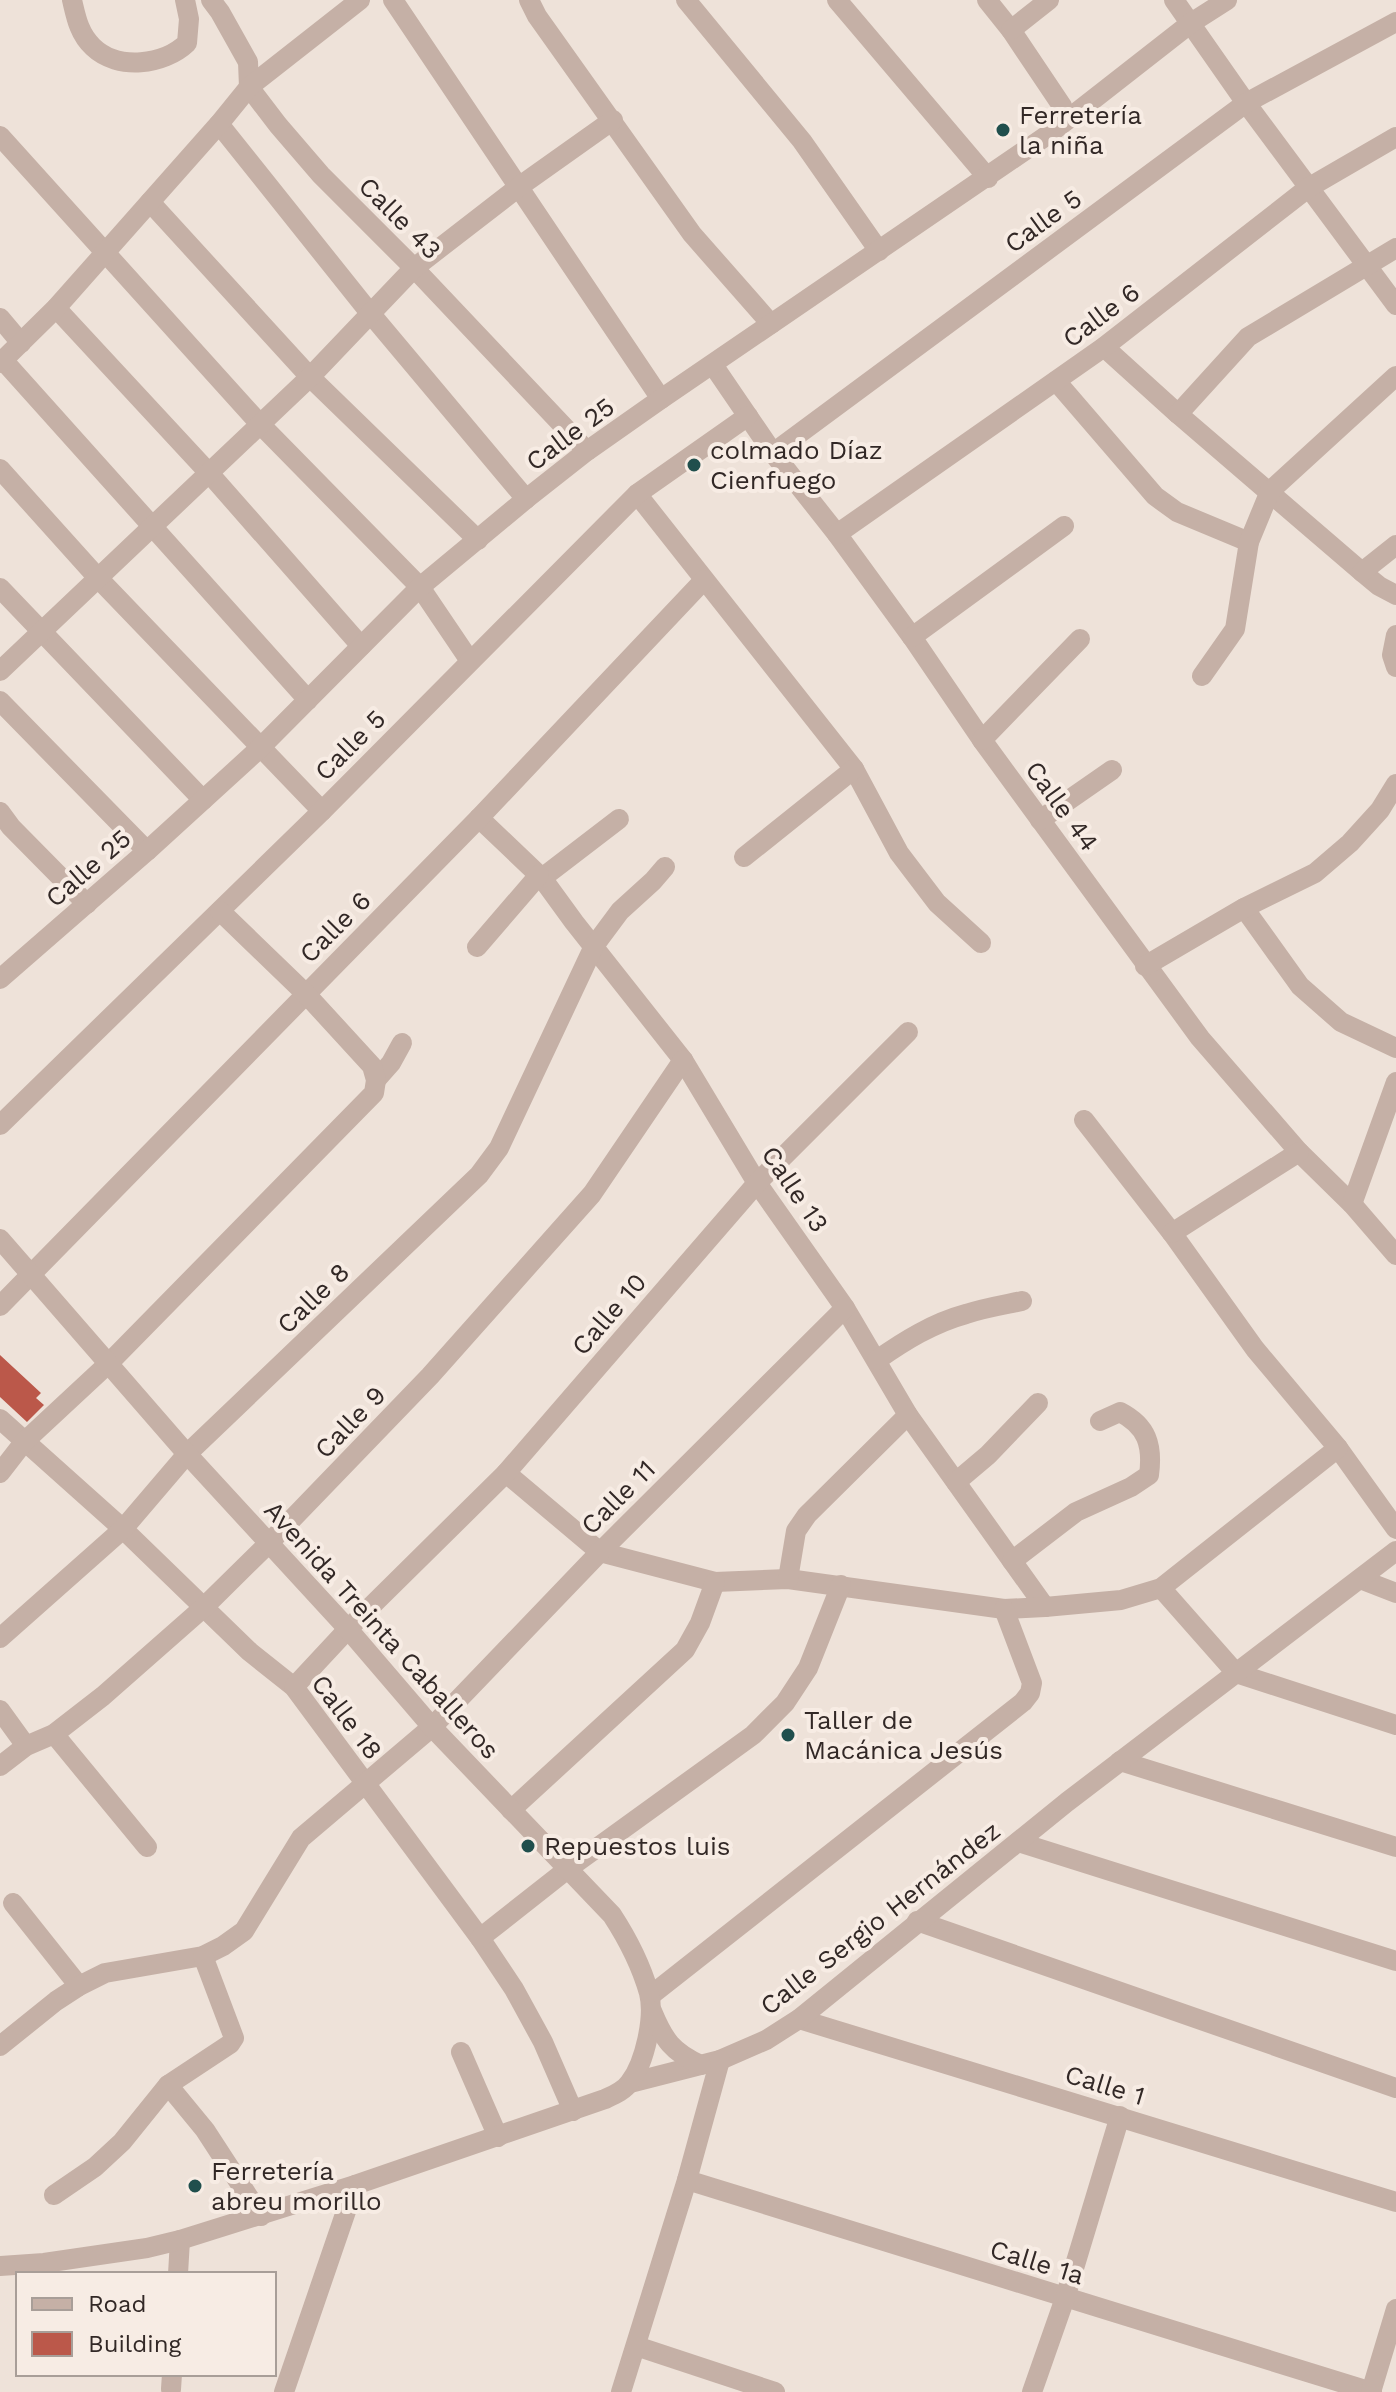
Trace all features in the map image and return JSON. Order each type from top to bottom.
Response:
[{"type":"street","points":[[72,0],[78,25],[93,47],[111,58],[128,62],[165,58],[187,43],[189,19],[185,0]]},
{"type":"street","name":"Calle 43","points":[[211,0],[248,62],[249,87],[321,175],[414,268],[587,451]]},
{"type":"street","points":[[393,0],[661,399]]},
{"type":"street","points":[[529,0],[537,16],[692,234],[771,324]]},
{"type":"street","points":[[686,0],[802,141],[879,251]]},
{"type":"street","points":[[837,0],[988,178]]},
{"type":"street","points":[[987,0],[1062,106],[1067,120]]},
{"type":"street","points":[[1011,30],[1049,0]]},
{"type":"street","points":[[1174,0],[1246,103],[1396,305]]},
{"type":"street","name":"Calle 25","points":[[4,968],[87,904],[147,851],[260,748],[420,587],[526,499],[661,399],[988,178],[1191,23],[1227,0]]},
{"type":"street","points":[[308,700],[2,362],[56,308],[249,87],[357,1]]},
{"type":"street","name":"Calle 5","points":[[773,453],[1246,103],[1396,22]]},
{"type":"street","points":[[0,671],[310,377],[414,268],[520,186],[613,120]]},
{"type":"street","points":[[219,124],[370,313],[526,499]]},
{"type":"street","points":[[0,136],[260,424],[420,587],[470,661]]},
{"type":"street","name":"Calle 6","points":[[837,534],[1104,347],[1308,188],[1396,137]]},
{"type":"street","points":[[150,202],[310,377],[478,540]]},
{"type":"street","points":[[1178,414],[1248,337],[1396,248]]},
{"type":"street","points":[[56,308],[209,473],[361,646]]},
{"type":"street","points":[[0,318],[21,343]]},
{"type":"street","points":[[1104,347],[1362,572],[1396,595]]},
{"type":"street","name":"Calle 44","points":[[713,365],[773,453],[837,534],[982,740],[1200,1038],[1299,1152],[1352,1204],[1396,1255]]},
{"type":"street","points":[[1202,676],[1235,629],[1249,542],[1270,491],[1396,376]]},
{"type":"street","points":[[1056,381],[1155,496],[1177,512],[1249,542]]},
{"type":"street","name":"Calle 5","points":[[0,1125],[322,811],[637,494],[748,416]]},
{"type":"street","points":[[0,469],[98,578],[322,811]]},
{"type":"street","points":[[637,494],[854,769],[899,853],[937,903],[981,943]]},
{"type":"street","points":[[912,637],[1064,526]]},
{"type":"street","points":[[1362,572],[1396,545]]},
{"type":"street","name":"Calle 6","points":[[0,1306],[479,818],[704,580]]},
{"type":"street","points":[[0,588],[203,800]]},
{"type":"street","points":[[1396,635],[1392,655],[1396,667]]},
{"type":"street","points":[[982,740],[1080,639]]},
{"type":"street","points":[[0,701],[147,851]]},
{"type":"street","points":[[744,857],[854,769]]},
{"type":"street","points":[[1040,820],[1112,770]]},
{"type":"street","points":[[1145,966],[1244,908],[1315,873],[1350,843],[1380,810],[1396,784]]},
{"type":"street","points":[[0,812],[87,904]]},
{"type":"street","name":"Calle 13","points":[[479,818],[541,876],[683,1060],[757,1183],[845,1308],[908,1415],[1045,1607]]},
{"type":"street","points":[[477,947],[541,876],[619,819]]},
{"type":"street","name":"Calle 8","points":[[0,1638],[123,1529],[187,1454],[490,1163],[594,946],[620,911],[665,867]]},
{"type":"street","points":[[1244,908],[1300,986],[1341,1022],[1396,1048]]},
{"type":"street","points":[[220,911],[306,994],[372,1066],[376,1080]]},
{"type":"street","name":"Calle 10","points":[[294,1687],[348,1629],[506,1473],[757,1183],[908,1032]]},
{"type":"street","points":[[0,1473],[24,1442],[109,1363],[371,1097],[376,1080],[391,1063],[402,1043]]},
{"type":"street","name":"Calle 9","points":[[0,1766],[26,1746],[54,1734],[103,1696],[203,1608],[268,1544],[430,1376],[592,1194],[683,1060]]},
{"type":"street","points":[[1352,1204],[1396,1082]]},
{"type":"street","points":[[1084,1120],[1172,1233],[1255,1349],[1338,1448],[1396,1529]]},
{"type":"street","points":[[1172,1233],[1299,1152]]},
{"type":"street","name":"Avenida Treinta Caballeros","points":[[0,1239],[187,1454],[348,1629],[432,1727],[612,1915],[620,1927],[661,2034],[681,2056],[710,2063]]},
{"type":"street","points":[[877,1360],[899,1344],[934,1326],[966,1314],[1022,1301]]},
{"type":"street","name":"Calle 11","points":[[203,1956],[244,1931],[301,1838],[432,1727],[600,1552],[845,1308]]},
{"type":"street","points":[[956,1482],[988,1455],[1038,1403]]},
{"type":"street","points":[[1012,1561],[1076,1512],[1131,1487],[1149,1475],[1151,1459],[1145,1432],[1135,1420],[1120,1412],[1100,1421]]},
{"type":"street","points":[[788,1579],[796,1531],[807,1515],[908,1415]]},
{"type":"street","name":"Calle 18","points":[[0,1419],[123,1529],[250,1652],[294,1687],[480,1938],[514,1989],[543,2042],[573,2111]]},
{"type":"street","points":[[506,1473],[600,1552],[715,1582],[788,1579],[1004,1609],[1121,1600],[1161,1588],[1338,1448]]},
{"type":"street","name":"Calle Sergio Hernández","points":[[0,2266],[44,2263],[180,2240],[498,2137],[573,2111],[619,2092],[630,2083],[710,2063],[766,2040],[799,2019],[917,1921],[1120,1761],[1396,1551]]},
{"type":"street","points":[[1360,1579],[1396,1593]]},
{"type":"street","points":[[511,1810],[685,1650],[700,1623],[715,1582]]},
{"type":"street","points":[[480,1938],[569,1868],[753,1735],[777,1713],[808,1668],[841,1585]]},
{"type":"street","points":[[1161,1588],[1236,1673],[1396,1725]]},
{"type":"street","points":[[630,2083],[646,2046],[650,2002],[1023,1702],[1030,1693],[1032,1683],[1004,1609]]},
{"type":"street","points":[[0,1710],[26,1746]]},
{"type":"street","points":[[54,1734],[147,1847]]},
{"type":"street","points":[[1120,1761],[1396,1847]]},
{"type":"street","points":[[1018,1842],[1396,1961]]},
{"type":"street","points":[[13,1903],[79,1986]]},
{"type":"street","points":[[917,1921],[1396,2088]]},
{"type":"street","points":[[0,2046],[56,2001],[105,1973],[203,1956],[234,2038],[230,2044],[168,2085],[122,2142],[95,2167],[54,2195]]},
{"type":"street","name":"Calle 1","points":[[799,2019],[1396,2202]]},
{"type":"street","points":[[461,2052],[498,2137]]},
{"type":"street","points":[[621,2392],[687,2180],[710,2063]]},
{"type":"street","points":[[168,2085],[205,2130],[261,2216]]},
{"type":"street","points":[[1032,2392],[1065,2298],[1120,2116]]},
{"type":"street","name":"Calle 1a","points":[[687,2180],[1372,2392]]},
{"type":"street","points":[[284,2392],[355,2185]]},
{"type":"street","points":[[178,2272],[180,2240]]},
{"type":"street","points":[[1372,2392],[1396,2309]]},
{"type":"street","points":[[636,2346],[775,2392]]},
{"type":"building","points":[[0,1355],[41,1393],[36,1398],[44,1405],[27,1422],[0,1397]]},
{"type":"place","name":"Ferretería la niña","points":[[1003,130]]},
{"type":"place","name":"colmado Díaz Cienfuego","points":[[694,465]]},
{"type":"place","name":"Taller de Macánica Jesús","points":[[788,1735]]},
{"type":"place","name":"Repuestos luis","points":[[528,1846]]},
{"type":"place","name":"Ferretería abreu morillo","points":[[195,2186]]}]
